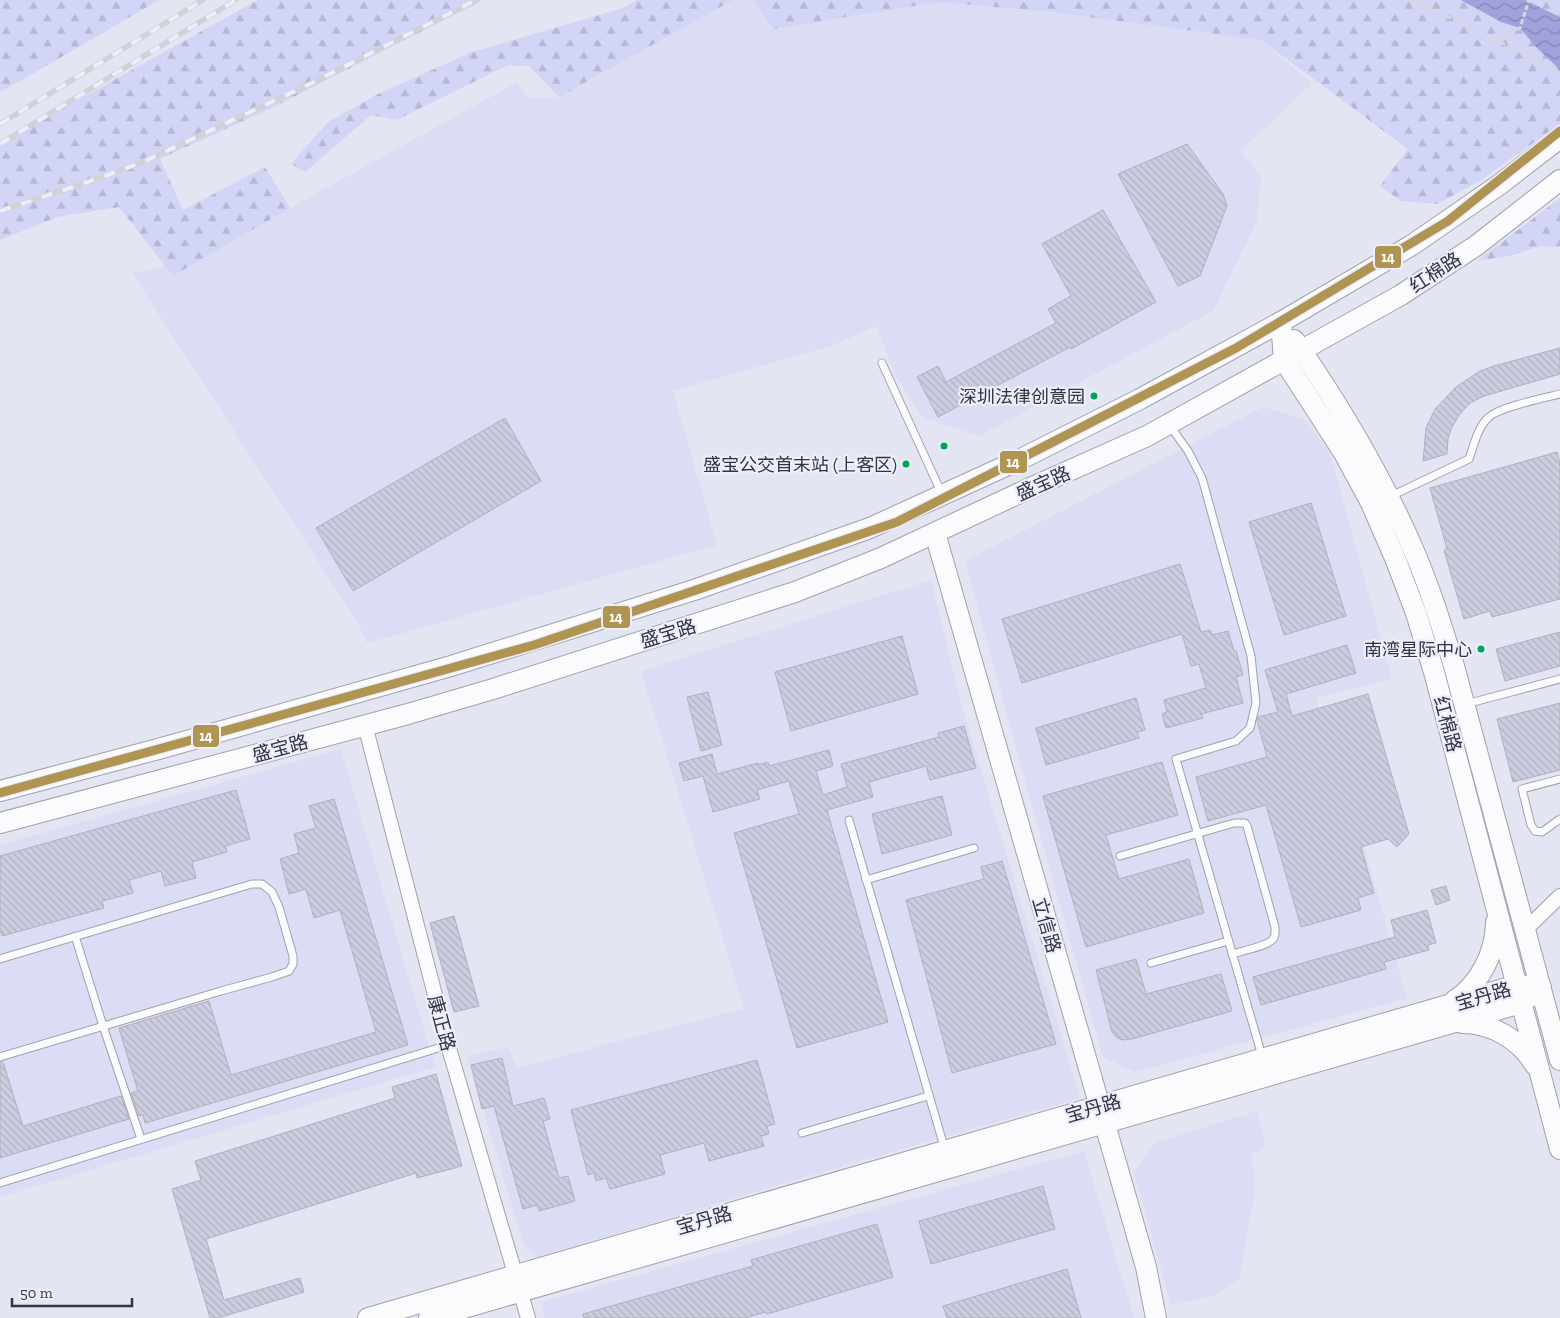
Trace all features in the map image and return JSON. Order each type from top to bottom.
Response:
[{"type":"main road","name":"红棉路","points":[[1560,138],[1500,185],[1404,250],[1281,322],[1292,355],[1371,503],[1396,558],[1416,613],[1434,672],[1560,1149]]},
{"type":"main road","name":"红棉路","points":[[1292,355],[1401,295],[1477,245],[1560,180]]},
{"type":"main road","name":"盛宝路","points":[[0,791],[162,748],[452,666],[694,590],[870,528],[1021,459],[1132,403],[1281,322]]},
{"type":"main road","name":"红棉路","points":[[1292,355],[1362,446],[1389,497],[1414,552],[1434,605],[1465,704],[1560,1060]]},
{"type":"main road","name":"盛宝路","points":[[0,823],[492,689],[786,595],[881,558],[1147,436],[1292,355]]},
{"type":"main road","name":"立信路","points":[[934,533],[1146,1267],[1156,1318]]},
{"type":"main road","points":[[1496,905],[1496,930],[1492,950],[1476,982],[1463,995],[1450,1014],[1504,1034],[1520,1045],[1540,1073]]},
{"type":"main road","name":"宝丹路","points":[[368,1318],[518,1283],[1541,988]]},
{"type":"main road","name":"宝丹路","points":[[429,1318],[518,1283],[945,1151],[1102,1115]]},
{"type":"street","name":"康正路","points":[[365,725],[448,1045],[528,1318]]},
{"type":"street","points":[[1525,930],[1560,896]]},
{"type":"lane","points":[[882,363],[943,495]]},
{"type":"lane","points":[[1389,497],[1469,459],[1479,432],[1490,416],[1514,406],[1560,394]]},
{"type":"lane","points":[[1168,424],[1188,451],[1202,478],[1252,656],[1256,703],[1250,728],[1236,741],[1176,759],[1266,1067]]},
{"type":"lane","points":[[1465,704],[1560,679]]},
{"type":"lane","points":[[1560,779],[1522,789],[1531,824],[1535,832],[1542,832],[1560,819]]},
{"type":"lane","points":[[849,820],[945,1151]]},
{"type":"lane","points":[[1120,856],[1234,823],[1240,822],[1247,826],[1275,927],[1275,934],[1273,940],[1267,944],[1232,954]]},
{"type":"lane","points":[[866,880],[974,848]]},
{"type":"lane","points":[[0,959],[252,884],[262,884],[272,892],[279,908],[293,956],[293,964],[289,971],[0,1057]]},
{"type":"lane","points":[[75,936],[141,1139]]},
{"type":"lane","points":[[1151,963],[1228,941]]},
{"type":"lane","points":[[0,1183],[448,1045]]},
{"type":"lane","points":[[802,1133],[928,1096]]},
{"type":"path","points":[[1412,0],[1497,40],[1560,73]]},
{"type":"path","points":[[1497,40],[1520,28],[1529,0]]},
{"type":"shaded area","points":[[733,0],[754,0],[773,29],[791,16],[939,2],[1050,12],[1261,40],[1312,83],[1241,151],[1261,177],[1257,221],[1213,311],[979,436],[923,418],[894,373],[877,326],[831,346],[673,391],[717,545],[367,643],[358,623],[132,273],[166,266],[173,276],[290,208],[516,83],[528,98],[559,97]]},
{"type":"shaded area","points":[[1263,407],[1306,420],[1330,453],[1392,679],[1316,698],[1349,822],[1361,837],[1407,998],[1136,1072],[1103,1057],[965,561]]},
{"type":"shaded area","points":[[931,580],[962,707],[1080,1098],[802,1178],[536,1258],[523,1242],[467,1057],[508,1047],[517,1068],[744,1008],[641,671]]},
{"type":"shaded area","points":[[341,749],[435,1067],[0,1197],[0,845]]},
{"type":"shaded area","points":[[1257,1111],[1266,1146],[1251,1155],[1256,1184],[1240,1278],[1215,1296],[1171,1305],[1134,1173],[1155,1143]]},
{"type":"shaded area","points":[[1084,1151],[1134,1318],[545,1318],[541,1302]]},
{"type":"green space","points":[[0,0],[159,0],[0,92]]},
{"type":"green space","points":[[258,0],[483,0],[270,109],[160,159],[183,210],[265,167],[290,208],[173,276],[119,207],[57,217],[0,240],[0,143]]},
{"type":"green space","points":[[637,0],[733,0],[559,97],[529,66],[508,65],[397,120],[371,115],[305,172],[291,164],[328,122],[378,94],[472,52],[623,8]]},
{"type":"green space","points":[[754,0],[1560,0],[1560,124],[1481,180],[1438,204],[1401,201],[1380,186],[1408,149],[1261,40],[1050,12],[939,2],[773,29]]},
{"type":"green space","points":[[1560,198],[1560,247],[1540,246],[1509,256],[1477,261]]},
{"type":"water","points":[[1461,0],[1525,0],[1560,17],[1560,70],[1534,45],[1520,28],[1501,22]]},
{"type":"building","points":[[1187,144],[1223,194],[1227,206],[1200,276],[1178,286],[1118,174]]},
{"type":"building","points":[[1103,210],[1156,302],[1071,349],[1070,347],[938,417],[917,377],[938,366],[946,382],[1056,323],[1048,309],[1071,296],[1042,244]]},
{"type":"building","points":[[1560,348],[1560,374],[1484,396],[1470,403],[1459,415],[1452,427],[1448,438],[1447,454],[1423,461],[1426,428],[1435,409],[1456,387],[1480,371]]},
{"type":"building","points":[[505,418],[541,481],[353,591],[316,528]]},
{"type":"building","points":[[1557,452],[1560,463],[1560,599],[1492,617],[1490,611],[1464,619],[1444,550],[1447,549],[1430,488]]},
{"type":"building","points":[[1311,503],[1346,616],[1284,635],[1249,522]]},
{"type":"building","points":[[1180,564],[1201,632],[1210,630],[1212,635],[1228,631],[1243,675],[1236,677],[1243,703],[1201,714],[1203,718],[1166,728],[1162,714],[1167,712],[1164,700],[1206,688],[1199,664],[1191,666],[1182,634],[1022,683],[1002,619]]},
{"type":"building","points":[[1560,632],[1560,666],[1505,681],[1496,649]]},
{"type":"building","points":[[902,636],[918,694],[791,731],[775,672]]},
{"type":"building","points":[[1347,645],[1356,673],[1286,694],[1292,716],[1368,694],[1409,834],[1397,847],[1388,839],[1361,847],[1374,893],[1358,898],[1361,910],[1301,927],[1266,805],[1208,821],[1196,777],[1267,757],[1257,720],[1258,717],[1278,712],[1265,670]]},
{"type":"building","points":[[708,692],[722,745],[701,751],[687,697]]},
{"type":"building","points":[[1136,698],[1145,730],[1137,732],[1139,738],[1046,765],[1036,728]]},
{"type":"building","points":[[1560,703],[1560,770],[1513,782],[1497,719]]},
{"type":"building","points":[[964,726],[976,768],[930,780],[926,766],[869,782],[873,797],[827,810],[888,1022],[797,1048],[734,833],[799,814],[789,781],[757,790],[760,799],[713,812],[703,776],[684,781],[679,763],[712,754],[717,774],[758,763],[759,765],[768,762],[769,766],[829,750],[833,766],[816,771],[823,795],[847,787],[841,764],[939,737],[938,733]]},
{"type":"building","points":[[1162,762],[1178,815],[1106,835],[1119,879],[1189,859],[1204,913],[1086,947],[1043,796]]},
{"type":"building","points":[[236,790],[250,839],[225,846],[227,852],[192,862],[196,878],[165,886],[161,871],[129,880],[133,893],[102,901],[104,908],[2,936],[0,928],[0,856]]},
{"type":"building","points":[[942,796],[952,835],[882,854],[872,814]]},
{"type":"building","points":[[334,799],[408,1045],[145,1123],[143,1115],[139,1116],[131,1093],[138,1091],[119,1028],[209,1001],[231,1075],[376,1032],[340,910],[314,918],[306,889],[289,894],[280,859],[299,853],[294,834],[316,828],[309,806]]},
{"type":"building","points":[[1002,861],[1056,1044],[952,1073],[906,900],[984,879],[981,867]]},
{"type":"building","points":[[1446,886],[1450,900],[1436,905],[1431,890]]},
{"type":"building","points":[[1427,910],[1436,943],[1428,945],[1429,950],[1384,962],[1386,969],[1261,1005],[1253,977],[1395,937],[1391,920]]},
{"type":"building","points":[[454,916],[479,1006],[454,1012],[430,923]]},
{"type":"building","points":[[1136,959],[1146,994],[1221,974],[1232,1011],[1132,1039],[1122,1040],[1116,1037],[1112,1032],[1096,970]]},
{"type":"building","points":[[502,1058],[513,1106],[544,1098],[550,1119],[543,1121],[559,1178],[568,1176],[575,1201],[539,1211],[537,1205],[523,1209],[494,1106],[482,1109],[471,1065]]},
{"type":"building","points":[[757,1060],[775,1124],[767,1126],[769,1134],[761,1136],[764,1146],[709,1161],[704,1143],[660,1155],[665,1174],[610,1189],[606,1178],[596,1181],[594,1173],[588,1175],[571,1110]]},
{"type":"building","points":[[0,1062],[3,1062],[23,1126],[121,1096],[129,1119],[0,1158]]},
{"type":"building","points":[[436,1074],[462,1166],[417,1178],[416,1173],[206,1239],[224,1300],[300,1278],[304,1292],[218,1318],[210,1318],[172,1189],[201,1180],[195,1161],[395,1098],[392,1087]]},
{"type":"building","points":[[1043,1186],[1055,1229],[931,1264],[919,1221]]},
{"type":"building","points":[[877,1224],[893,1277],[767,1314],[766,1312],[745,1318],[584,1318],[583,1314],[753,1266],[751,1260]]},
{"type":"building","points":[[1067,1269],[1081,1318],[947,1318],[943,1306]]},
{"type":"railway","points":[[0,124],[203,0]]},
{"type":"railway","points":[[0,144],[236,0]]},
{"type":"railway","points":[[0,211],[145,161],[312,83],[476,0]]},
{"type":"transit line","name":"14","points":[[0,793],[534,645],[897,522],[1236,348],[1448,221],[1560,131]]},
{"type":"place","name":"深圳法律创意园","points":[[1094,396]]},
{"type":"place","name":"盛宝公交首末站 (上客区)","points":[[906,464]]},
{"type":"place","name":"南湾星际中心","points":[[1481,649]]}]
